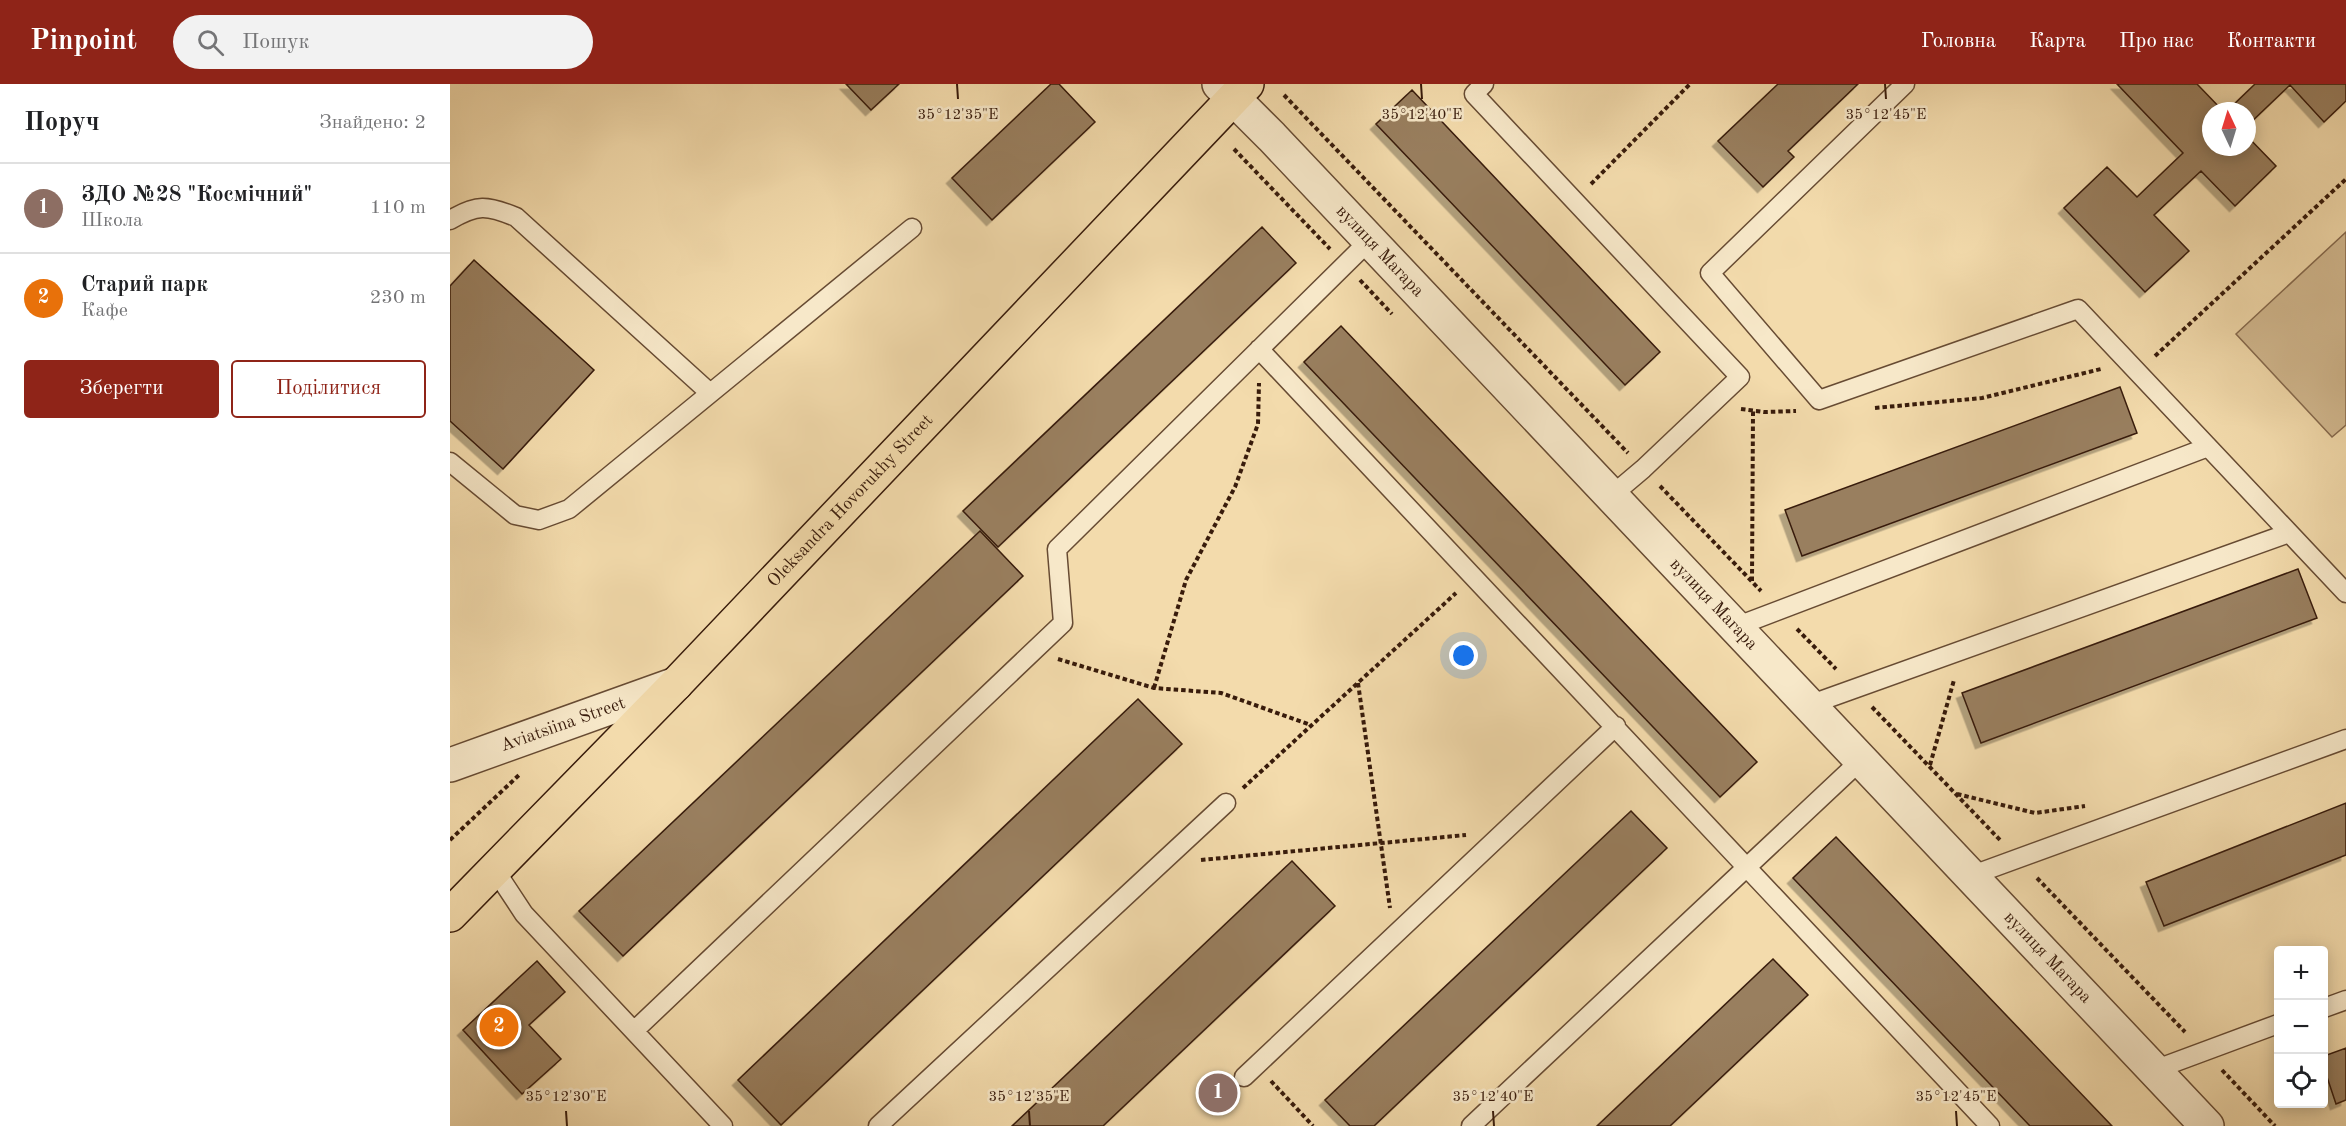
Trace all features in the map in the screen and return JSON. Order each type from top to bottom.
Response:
[{"type":"main road","name":"Oleksandra Hovorukhy Street","points":[[450,915],[676,684],[1233,88]]},
{"type":"street","name":"вулиця Магара","points":[[1233,88],[1370,240],[2207,1126]]},
{"type":"street","name":"Aviatsiina Street","points":[[450,765],[676,684]]},
{"type":"lane","points":[[1484,84],[1474,94],[1740,377],[1643,469],[1611,496]]},
{"type":"lane","points":[[1905,84],[1710,273],[1819,400],[2078,309],[2346,593]]},
{"type":"lane","points":[[450,220],[468,209],[493,208],[516,217],[710,393]]},
{"type":"lane","points":[[450,462],[515,515],[539,520],[569,509],[912,228]]},
{"type":"lane","points":[[634,1031],[1063,623],[1057,549],[1370,240]]},
{"type":"lane","points":[[1259,349],[1749,867],[1990,1126]]},
{"type":"lane","points":[[1735,627],[2208,447]]},
{"type":"lane","points":[[1809,705],[2289,533]]},
{"type":"lane","points":[[1250,1072],[1616,726]]},
{"type":"lane","points":[[1970,876],[2346,739]]},
{"type":"lane","points":[[1471,1126],[1861,760]]},
{"type":"lane","points":[[878,1126],[1226,803]]},
{"type":"lane","points":[[495,870],[524,914],[723,1126]]},
{"type":"lane","points":[[2328,1007],[2346,1000]]},
{"type":"lane","points":[[2154,1070],[2274,1025]]},
{"type":"path","points":[[1575,201],[1690,84]]},
{"type":"path","points":[[1871,408],[1982,398],[2132,367],[2346,178]]},
{"type":"path","points":[[1154,688],[1186,580],[1235,487],[1258,424],[1259,349]]},
{"type":"path","points":[[1710,406],[1753,411],[1805,411]]},
{"type":"path","points":[[1752,582],[1753,411]]},
{"type":"path","points":[[1226,803],[1474,576]]},
{"type":"path","points":[[1929,765],[1962,651]]},
{"type":"path","points":[[1034,652],[1154,688],[1221,693],[1311,725]]},
{"type":"path","points":[[1358,683],[1394,936]]},
{"type":"path","points":[[450,840],[527,767]]},
{"type":"path","points":[[1956,794],[2035,813],[2092,806]]},
{"type":"path","points":[[1161,863],[1505,831]]},
{"type":"path","points":[[1250,1072],[1313,1126]]},
{"type":"shaded area","points":[[2346,232],[2346,425],[2332,437],[2236,334]]},
{"type":"building","points":[[846,84],[899,84],[871,110]]},
{"type":"building","points":[[1051,84],[1059,84],[1095,122],[992,220],[952,178]]},
{"type":"building","points":[[1778,84],[1858,84],[1788,151],[1794,157],[1763,187],[1718,141]]},
{"type":"building","points":[[2117,84],[2197,84],[2214,102],[2202,102],[2202,156],[2256,156],[2256,145],[2276,166],[2235,206],[2201,171],[2154,215],[2189,251],[2145,292],[2064,208],[2107,167],[2137,197],[2183,153]]},
{"type":"building","points":[[2255,84],[2346,84],[2346,101],[2324,122],[2290,85],[2256,117],[2256,102],[2236,102]]},
{"type":"building","points":[[1412,90],[1660,352],[1625,385],[1376,124]]},
{"type":"building","points":[[1262,227],[1296,263],[998,547],[963,511]]},
{"type":"building","points":[[474,260],[594,370],[503,469],[450,421],[450,286]]},
{"type":"building","points":[[1341,326],[1757,762],[1720,797],[1304,362]]},
{"type":"building","points":[[2120,387],[2137,433],[1802,556],[1785,510]]},
{"type":"building","points":[[980,531],[1023,576],[623,956],[579,911]]},
{"type":"building","points":[[2298,569],[2317,618],[1981,743],[1962,693]]},
{"type":"building","points":[[1138,699],[1182,744],[781,1125],[738,1080]]},
{"type":"building","points":[[2346,803],[2346,855],[2164,926],[2146,882]]},
{"type":"building","points":[[1631,811],[1667,848],[1374,1126],[1350,1126],[1325,1100]]},
{"type":"building","points":[[1836,837],[2112,1126],[2030,1126],[1793,878]]},
{"type":"building","points":[[1292,861],[1335,906],[1103,1126],[1012,1126]]},
{"type":"building","points":[[1773,959],[1808,995],[1670,1126],[1597,1126]]},
{"type":"building","points":[[537,961],[565,992],[529,1025],[561,1059],[522,1094],[463,1030]]},
{"type":"building","points":[[2346,1048],[2346,1100],[2336,1104],[2328,1080],[2328,1055]]},
{"type":"place","name":"Старий парк","points":[[499,1027]]},
{"type":"place","name":"ЗДО №28 \"Космічний\"","points":[[1218,1093]]}]
